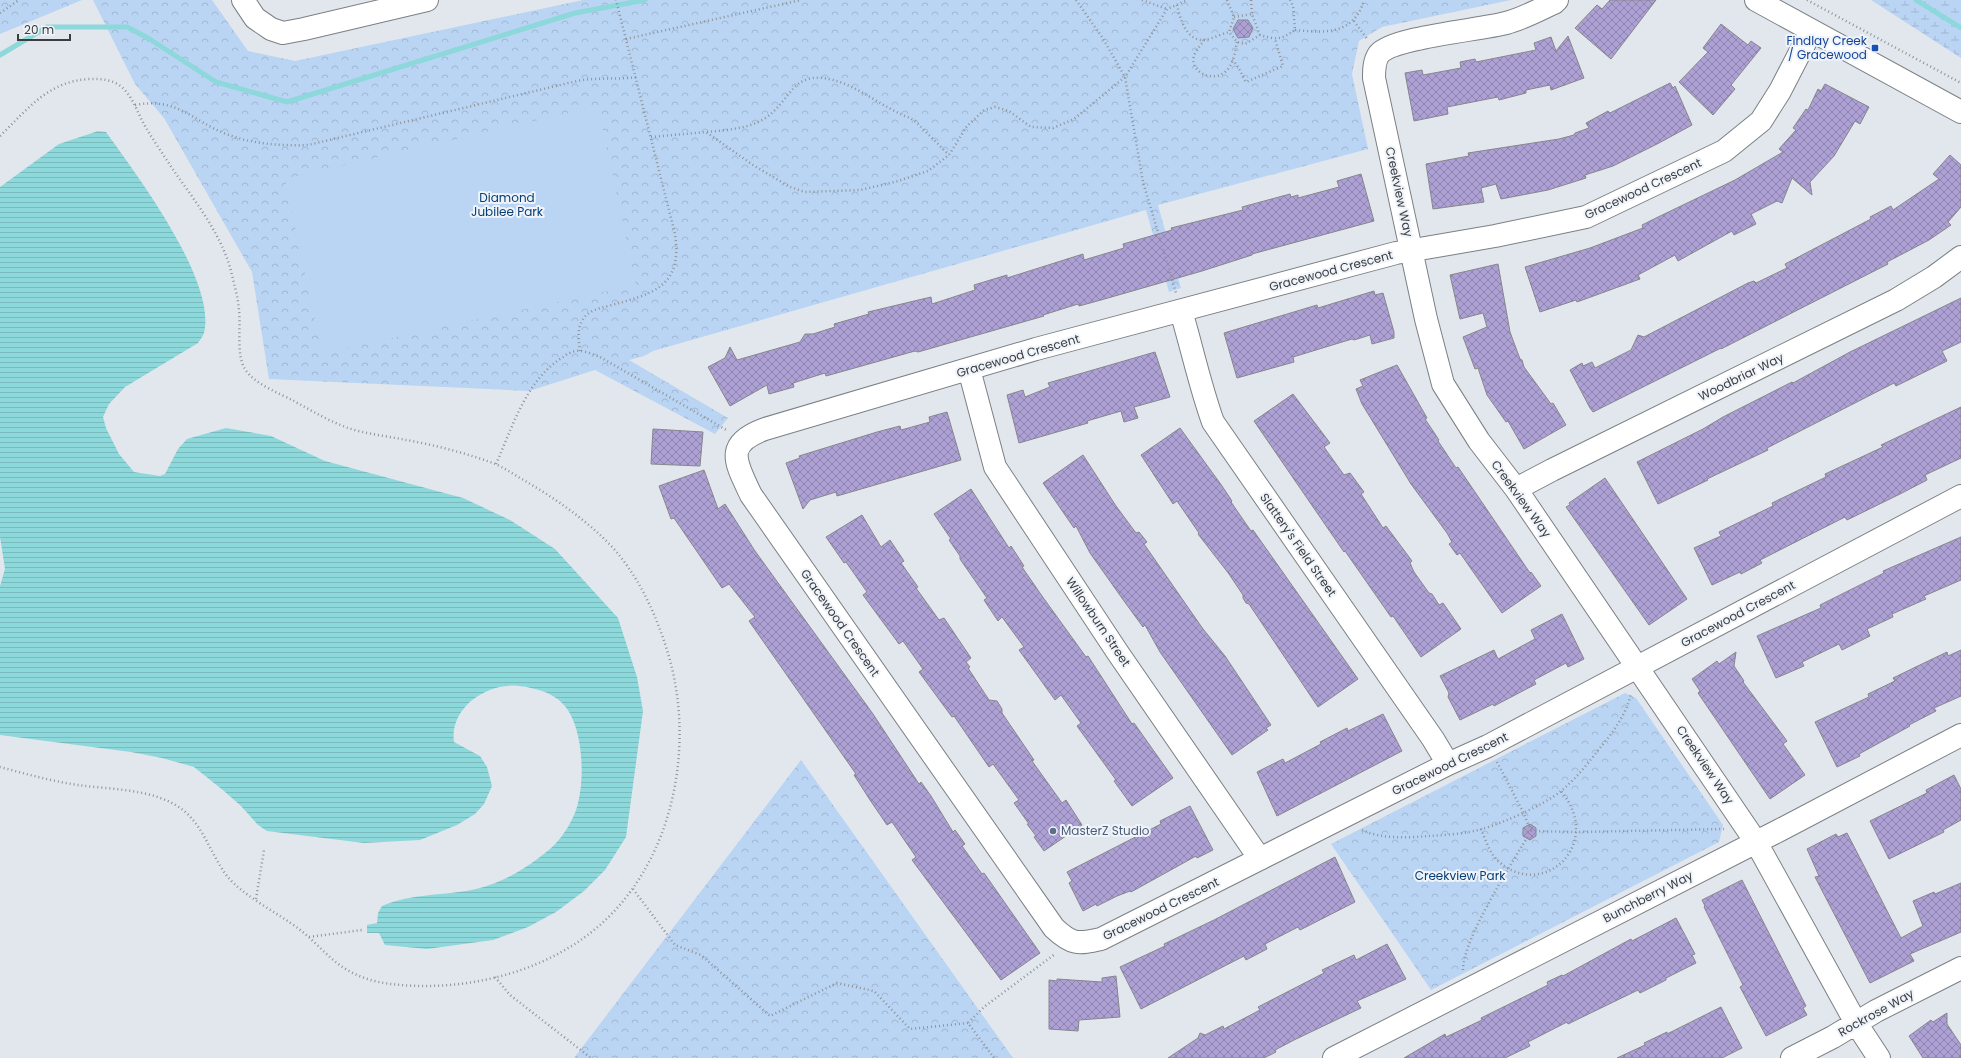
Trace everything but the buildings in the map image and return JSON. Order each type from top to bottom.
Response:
[{"type":"street","points":[[243,0],[255,18],[272,30],[283,33],[304,30],[427,0]]},
{"type":"street","name":"Creekview Way","points":[[1557,0],[1554,3],[1507,23],[1409,41],[1390,47],[1379,54],[1375,64],[1374,78],[1426,319],[1443,384],[1479,441],[1516,489],[1756,842],[1856,1022],[1880,1058]]},
{"type":"street","points":[[1756,0],[1961,112]]},
{"type":"street","name":"Gracewood Crescent","points":[[1811,31],[1780,91],[1761,121],[1724,151],[1586,217],[1495,236],[1411,249],[969,369],[752,434],[743,440],[736,451],[737,466],[751,495],[1054,928],[1067,940],[1083,943],[1101,939],[1340,820],[1448,764],[1488,746],[1961,496]]},
{"type":"street","name":"Woodbriar Way","points":[[1516,489],[1896,300],[1934,278],[1961,257]]},
{"type":"street","name":"Slattery's Field Street","points":[[1181,311],[1190,340],[1202,393],[1213,422],[1429,733],[1448,764]]},
{"type":"street","name":"Willowburn Street","points":[[969,369],[995,467],[1118,654],[1260,859]]},
{"type":"street","name":"Bunchberry Way","points":[[1334,1058],[1756,842],[1961,735]]},
{"type":"street","name":"Rockrose Way","points":[[1792,1058],[1833,1037],[1856,1022],[1961,968]]},
{"type":"path","points":[[0,13],[20,0]]},
{"type":"path","points":[[580,351],[580,327],[590,312],[633,299],[659,289],[669,277],[676,262],[675,234],[637,77],[616,0]]},
{"type":"path","points":[[626,39],[801,0]]},
{"type":"path","points":[[1076,0],[1102,37],[1125,77],[1143,182],[1181,311]]},
{"type":"path","points":[[1142,0],[1167,9]]},
{"type":"path","points":[[706,132],[753,166],[790,187],[805,192],[860,190],[895,182],[928,171],[949,155],[967,126],[984,110],[996,107],[1009,111],[1031,127],[1053,128],[1074,119],[1125,77],[1167,9],[1188,0]]},
{"type":"path","points":[[1227,0],[1234,17],[1229,32]]},
{"type":"path","points":[[1251,0],[1252,14],[1260,35]]},
{"type":"path","points":[[1290,0],[1293,6],[1295,30]]},
{"type":"path","points":[[1229,32],[1237,42],[1245,44],[1260,35],[1275,39],[1282,39],[1295,30],[1318,32],[1344,27],[1354,21],[1361,10],[1364,0]]},
{"type":"path","points":[[1806,0],[1961,83]]},
{"type":"path","points":[[1177,5],[1184,29],[1196,37],[1204,40],[1229,32]]},
{"type":"path","points":[[1234,17],[1252,14]]},
{"type":"path","points":[[1232,60],[1237,65],[1246,82],[1284,66],[1275,39]]},
{"type":"path","points":[[1204,40],[1194,56],[1197,69],[1202,75],[1209,77],[1218,76],[1226,72],[1232,60],[1237,42]]},
{"type":"path","points":[[135,105],[148,102],[172,106],[226,134],[249,141],[284,146],[308,145],[577,81],[587,79],[616,80],[637,77]]},
{"type":"path","points":[[651,137],[706,132],[752,125],[764,119],[796,85],[804,79],[816,77],[834,80],[910,118],[916,122],[949,155]]},
{"type":"path","points":[[0,136],[44,94],[58,86],[76,80],[108,80],[120,85],[135,105],[145,126],[206,218],[222,247],[229,263],[239,308],[242,361],[244,368],[250,375],[257,381],[318,414],[346,427],[435,446],[496,464],[558,500],[586,522],[612,548],[640,587],[652,610],[666,644],[675,678],[679,711],[679,751],[671,802],[655,849],[633,889],[602,923],[586,936],[533,965],[495,977],[452,984],[386,983],[363,977],[346,969],[309,938],[234,884],[221,866],[198,827],[186,812],[171,803],[154,796],[74,785],[0,767]]},
{"type":"path","points":[[496,464],[520,409],[540,376],[554,362],[566,355],[580,351],[600,357],[743,440]]},
{"type":"path","points":[[1340,820],[1371,834],[1393,837],[1426,836],[1481,829],[1523,812],[1561,792],[1585,766],[1609,737],[1627,710],[1632,690]]},
{"type":"path","points":[[1488,746],[1523,812],[1531,831]]},
{"type":"path","points":[[1481,829],[1496,858],[1509,869],[1524,875],[1541,873],[1556,867],[1568,856],[1577,832],[1575,817],[1568,800],[1561,792]]},
{"type":"path","points":[[1531,831],[1577,832],[1729,829]]},
{"type":"path","points":[[1468,990],[1464,978],[1463,960],[1482,918],[1531,831]]},
{"type":"path","points":[[256,899],[264,850]]},
{"type":"path","points":[[633,889],[675,945],[701,955],[770,1016],[837,983],[874,992],[910,1029],[968,1023],[984,1007],[1053,956],[1067,940]]},
{"type":"path","points":[[309,938],[362,930]]},
{"type":"path","points":[[495,977],[510,995],[591,1058]]},
{"type":"path","points":[[968,1023],[994,1058]]},
{"type":"green space","points":[[0,0],[82,0],[0,34]]},
{"type":"green space","name":"Diamond Jubilee Park","points":[[93,0],[212,0],[248,51],[295,61],[583,0],[1511,0],[1382,27],[1359,41],[1352,74],[1368,149],[1158,205],[1181,288],[1169,292],[1146,210],[653,351],[644,356],[629,360],[728,418],[715,434],[595,370],[529,391],[269,379],[252,272],[164,118],[135,84]]},
{"type":"green space","points":[[1871,0],[1961,0],[1961,58]]},
{"type":"green space","points":[[598,106],[636,285],[322,353],[285,179]]},
{"type":"green space","name":"Creekview Park","points":[[1625,693],[1636,698],[1723,825],[1719,842],[1431,990],[1331,844]]},
{"type":"green space","points":[[801,760],[1013,1058],[574,1058]]},
{"type":"shaded area","points":[[98,131],[106,132],[154,200],[187,258],[198,286],[205,311],[204,333],[198,343],[125,387],[109,404],[103,417],[106,428],[119,454],[134,472],[160,476],[165,474],[178,449],[187,439],[226,428],[271,436],[325,461],[463,498],[510,520],[555,549],[618,618],[637,677],[643,711],[626,837],[605,870],[584,891],[556,912],[528,927],[493,940],[427,949],[385,945],[379,933],[367,933],[367,925],[377,923],[378,913],[382,906],[405,899],[476,889],[496,883],[534,862],[555,845],[563,834],[571,822],[578,803],[582,765],[581,751],[575,725],[570,713],[559,700],[543,691],[519,686],[495,688],[473,699],[464,708],[454,729],[454,742],[480,756],[487,767],[492,786],[484,804],[475,814],[457,825],[420,840],[364,843],[267,831],[258,825],[241,806],[224,791],[194,767],[162,758],[131,752],[0,735],[0,586],[5,569],[0,537],[0,187],[59,144]]},
{"type":"waterway","points":[[0,55],[47,27],[127,27],[148,38],[216,82],[287,102],[575,13],[645,0]]},
{"type":"waterway","points":[[1916,0],[1961,28]]},
{"type":"place","name":"Findlay Creek / Gracewood","points":[[1875,48]]},
{"type":"place","name":"MasterZ Studio","points":[[1053,831]]}]
